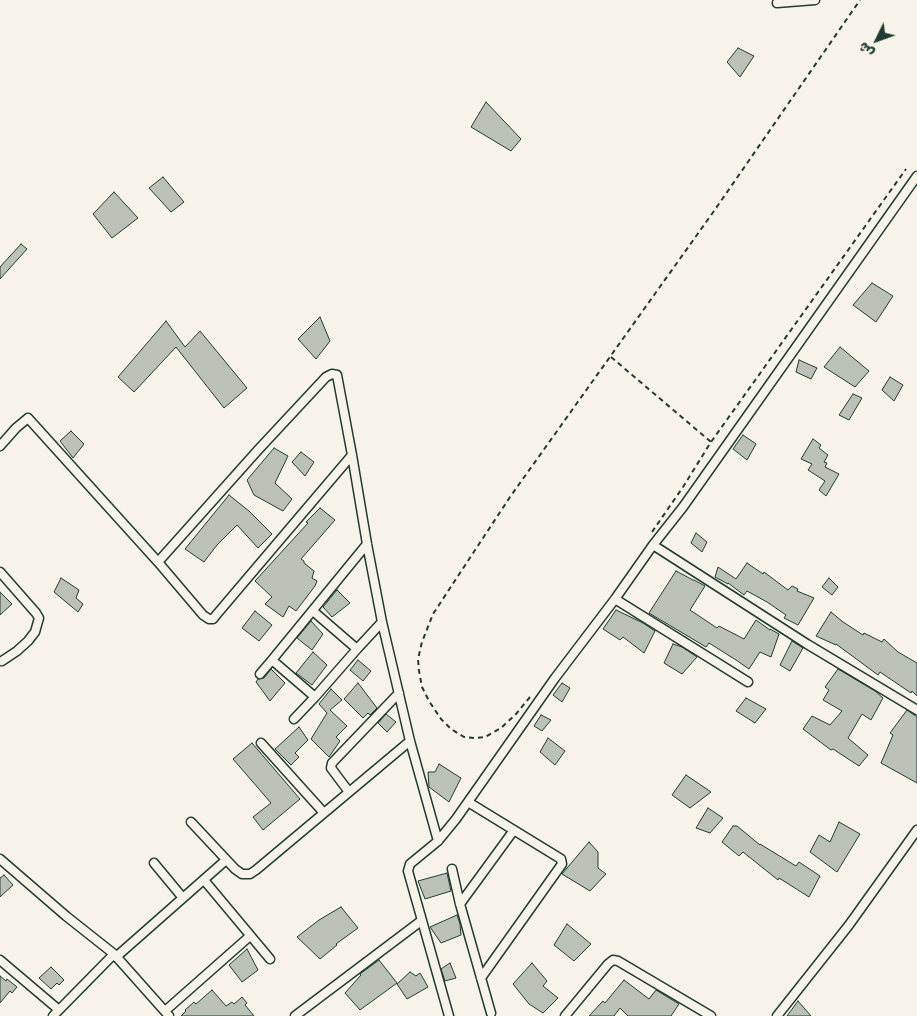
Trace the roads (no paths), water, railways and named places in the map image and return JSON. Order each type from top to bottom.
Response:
[{"type":"street","points":[[777,3],[815,0]]},
{"type":"street","points":[[449,1016],[408,872],[410,864],[438,842],[456,819],[561,671],[683,507],[916,179]]},
{"type":"street","points":[[158,562],[326,377],[332,374],[337,375],[366,544],[382,622],[410,741],[438,842]]},
{"type":"street","points":[[0,446],[28,418],[209,619],[213,619],[352,455]]},
{"type":"street","points":[[260,674],[366,544]]},
{"type":"street","points":[[653,545],[807,644],[917,710]]},
{"type":"street","points":[[0,572],[39,618],[35,632],[28,641],[2,661]]},
{"type":"street","points":[[615,599],[748,682]]},
{"type":"street","points":[[313,611],[357,649]]},
{"type":"street","points":[[294,719],[382,622]]},
{"type":"street","points":[[272,660],[315,697]]},
{"type":"street","points":[[349,792],[331,768],[332,763],[399,693]]},
{"type":"street","points":[[190,822],[235,869],[242,874],[250,874],[410,741]]},
{"type":"street","points":[[261,743],[324,813]]},
{"type":"street","points":[[468,802],[561,859],[562,864],[482,978]]},
{"type":"street","points":[[460,904],[514,830]]},
{"type":"street","points":[[777,1016],[849,925],[917,830]]},
{"type":"street","points":[[0,859],[115,956],[167,1013],[250,936]]},
{"type":"street","points":[[53,1016],[115,956],[226,860]]},
{"type":"street","points":[[154,863],[184,898]]},
{"type":"street","points":[[452,869],[491,1013]]},
{"type":"street","points":[[204,880],[270,959]]},
{"type":"street","points":[[294,1016],[421,920]]},
{"type":"street","points":[[0,960],[59,1010]]},
{"type":"street","points":[[565,1016],[613,960],[618,961],[711,1016]]}]
